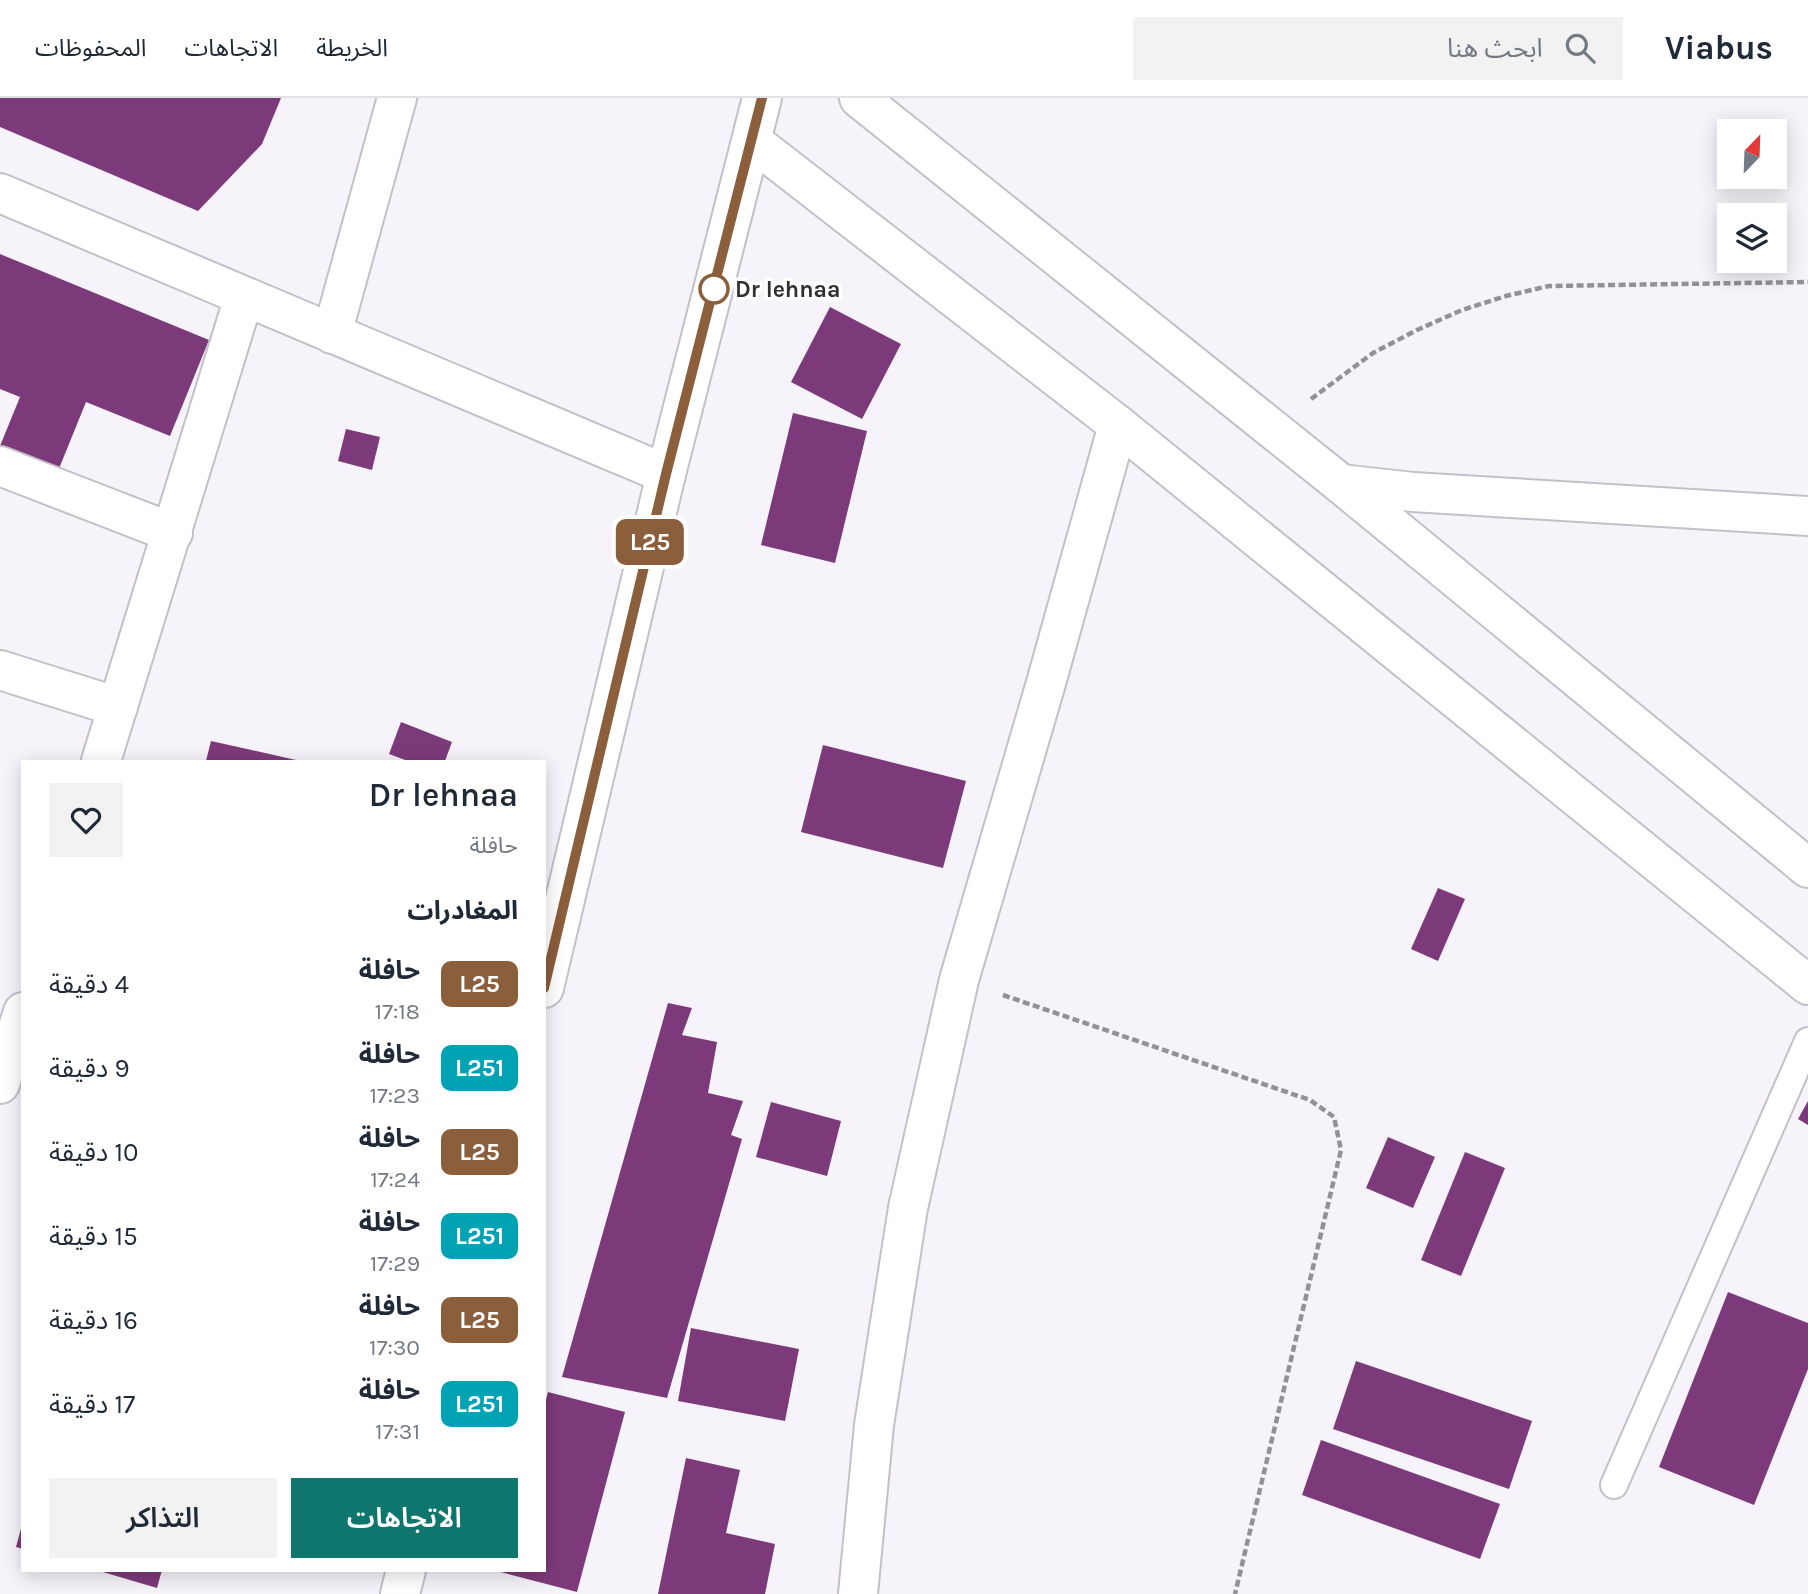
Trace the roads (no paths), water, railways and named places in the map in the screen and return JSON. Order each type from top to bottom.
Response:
[{"type":"street","points":[[332,334],[397,98]]},
{"type":"street","points":[[546,980],[666,474],[762,98]]},
{"type":"street","points":[[859,98],[1341,484],[1808,868]]},
{"type":"street","points":[[752,141],[1118,425],[1808,985]]},
{"type":"street","points":[[0,193],[666,474]]},
{"type":"street","points":[[101,760],[244,297]]},
{"type":"street","points":[[858,1594],[874,1424],[908,1208],[959,980],[1118,425]]},
{"type":"street","points":[[0,466],[173,533]]},
{"type":"street","points":[[1341,484],[1413,492],[1808,516]]},
{"type":"street","points":[[0,670],[118,707]]},
{"type":"street","points":[[0,1084],[21,1018]]},
{"type":"street","points":[[400,1594],[406,1572]]},
{"type":"lane","points":[[1614,1485],[1808,1041]]},
{"type":"place","name":"Dr lehnaa","points":[[714,289]]}]
